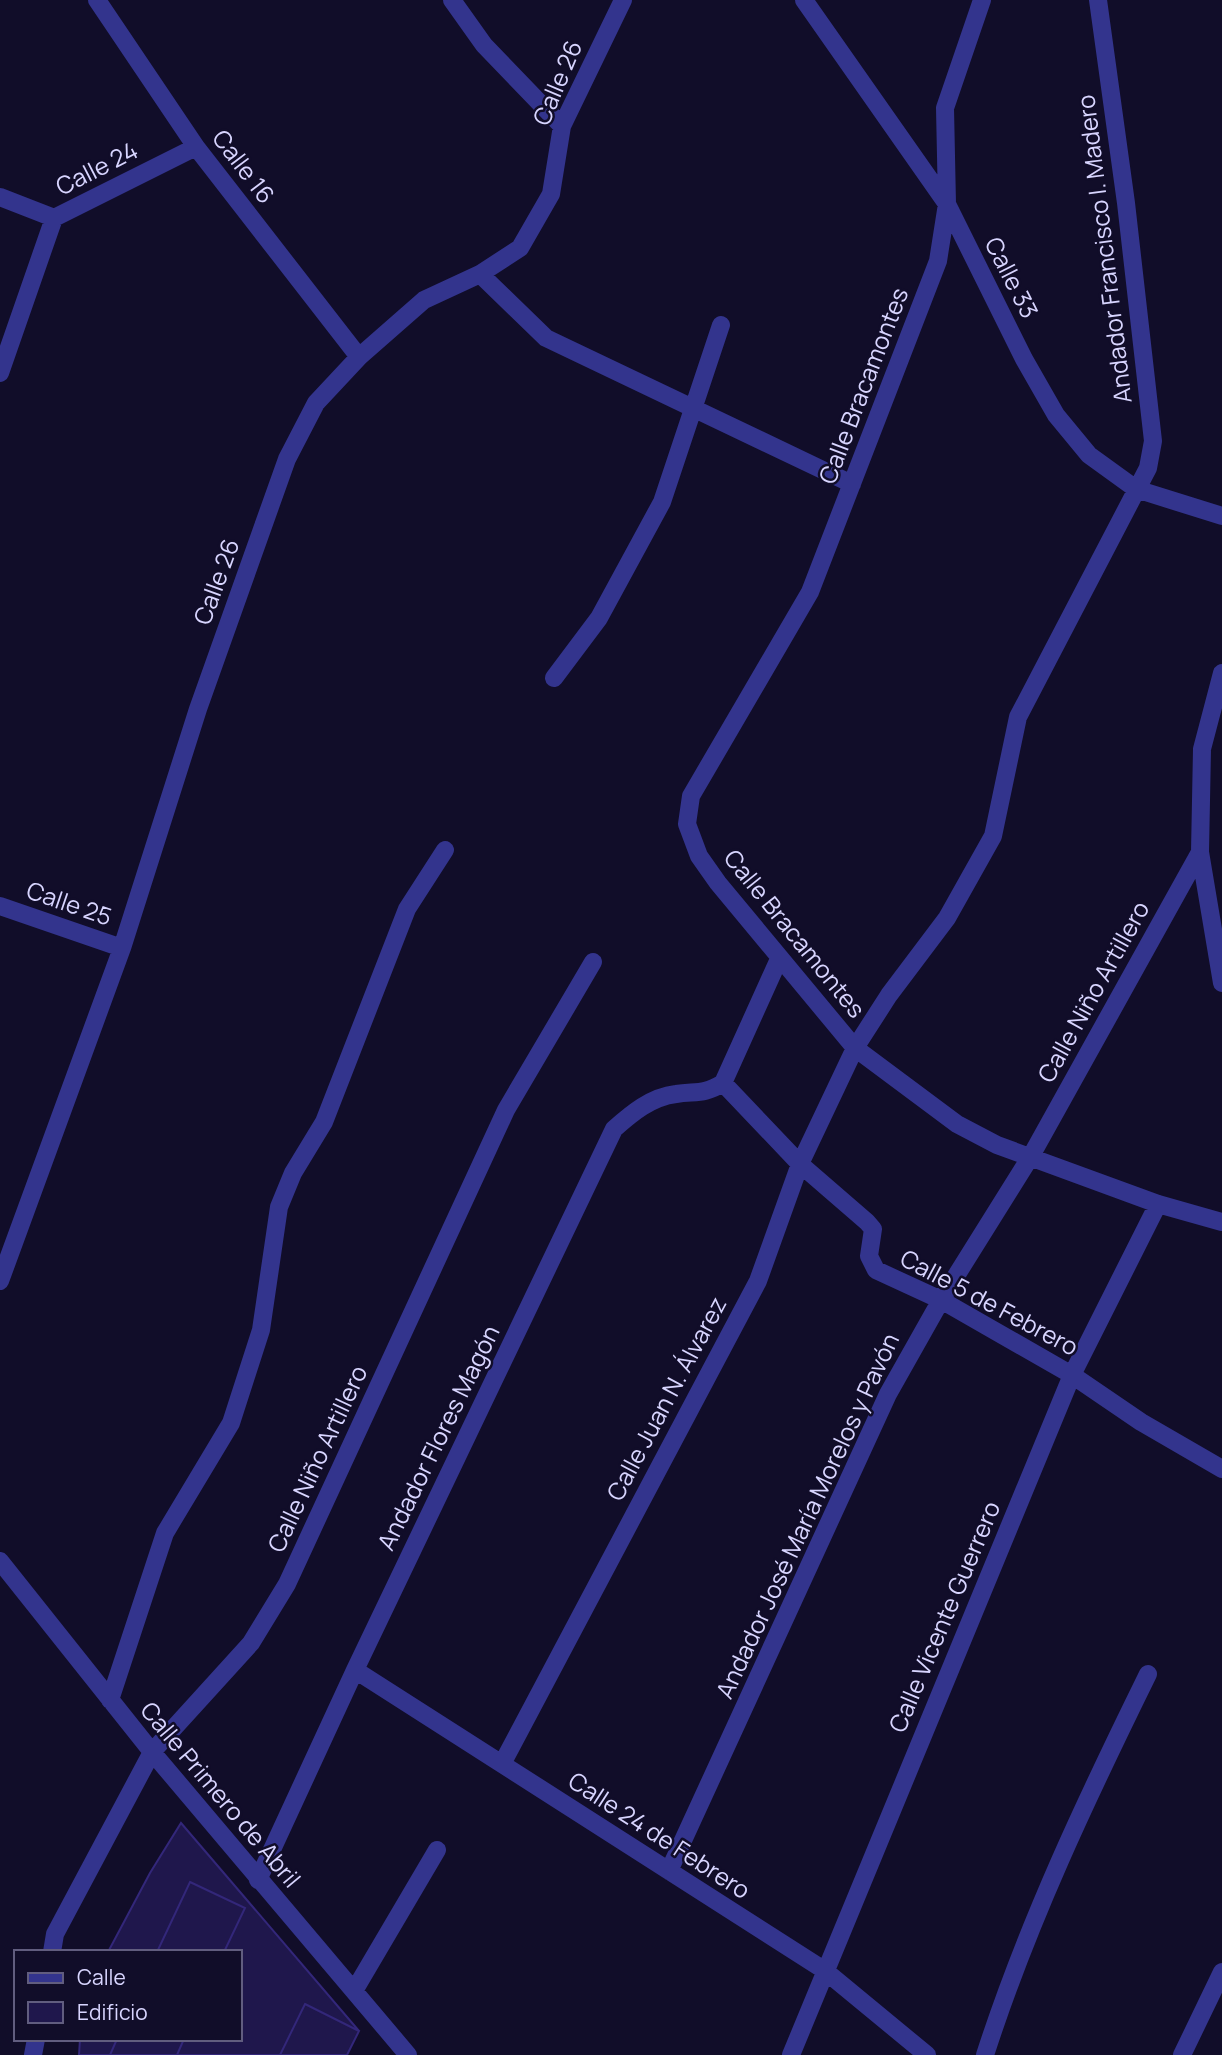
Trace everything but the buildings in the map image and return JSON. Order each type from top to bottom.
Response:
[{"type":"street","name":"Calle 16","points":[[97,0],[196,147],[359,357]]},
{"type":"street","points":[[452,0],[484,45],[562,126]]},
{"type":"street","name":"Calle 26","points":[[0,1282],[122,948],[198,709],[287,459],[316,403],[359,357],[424,300],[480,274],[520,248],[551,194],[562,126],[623,0]]},
{"type":"street","name":"Calle 33","points":[[804,0],[947,204],[1024,359],[1056,415],[1089,455],[1136,489],[1222,516]]},
{"type":"street","name":"Calle Bracamontes","points":[[982,0],[945,108],[947,204],[938,261],[810,592],[691,796],[687,824],[699,856],[779,959],[855,1048],[957,1124],[997,1145],[1158,1203],[1222,1222]]},
{"type":"street","name":"Andador Francisco I. Madero","points":[[855,1048],[889,995],[947,918],[993,836],[1018,716],[1148,468],[1153,441],[1126,203],[1098,0]]},
{"type":"street","name":"Calle 24","points":[[0,373],[54,218],[196,147]]},
{"type":"street","points":[[0,197],[54,218]]},
{"type":"street","points":[[480,274],[546,338],[852,484]]},
{"type":"street","points":[[554,678],[599,618],[662,502],[721,325]]},
{"type":"street","points":[[1222,673],[1202,749],[1200,852],[1222,983]]},
{"type":"street","points":[[110,1700],[165,1533],[231,1423],[261,1330],[279,1207],[293,1173],[324,1122],[407,909],[445,850]]},
{"type":"street","name":"Calle Niño Artillero","points":[[1031,1156],[1200,852]]},
{"type":"street","name":"Calle 25","points":[[0,906],[122,948]]},
{"type":"street","points":[[723,1083],[779,959]]},
{"type":"street","name":"Calle Niño Artillero","points":[[52,1950],[55,1934],[152,1752],[251,1643],[287,1584],[506,1110],[593,962]]},
{"type":"street","name":"Calle Juan N. Álvarez","points":[[502,1764],[758,1281],[800,1164],[855,1048]]},
{"type":"street","name":"Calle 5 de Febrero","points":[[723,1083],[800,1164],[873,1229],[869,1256],[876,1270],[941,1300],[1072,1375],[1141,1422],[1222,1469]]},
{"type":"street","name":"Andador Flores Magón","points":[[258,1880],[355,1670],[614,1129],[639,1107],[674,1094],[705,1093],[723,1083]]},
{"type":"street","name":"Andador José María Morelos y Pavón","points":[[668,1871],[888,1394],[941,1300],[1031,1156]]},
{"type":"street","name":"Calle Vicente Guerrero","points":[[791,2055],[1072,1375],[1158,1203]]},
{"type":"street","name":"Calle Primero de Abril","points":[[0,1561],[152,1752],[408,2055]]},
{"type":"street","name":"Calle 24 de Febrero","points":[[355,1670],[824,1970],[927,2055]]},
{"type":"street","points":[[985,2055],[1007,1985],[1066,1840],[1148,1674]]},
{"type":"street","points":[[354,1992],[437,1850]]},
{"type":"street","points":[[1182,2055],[1222,1972]]}]
